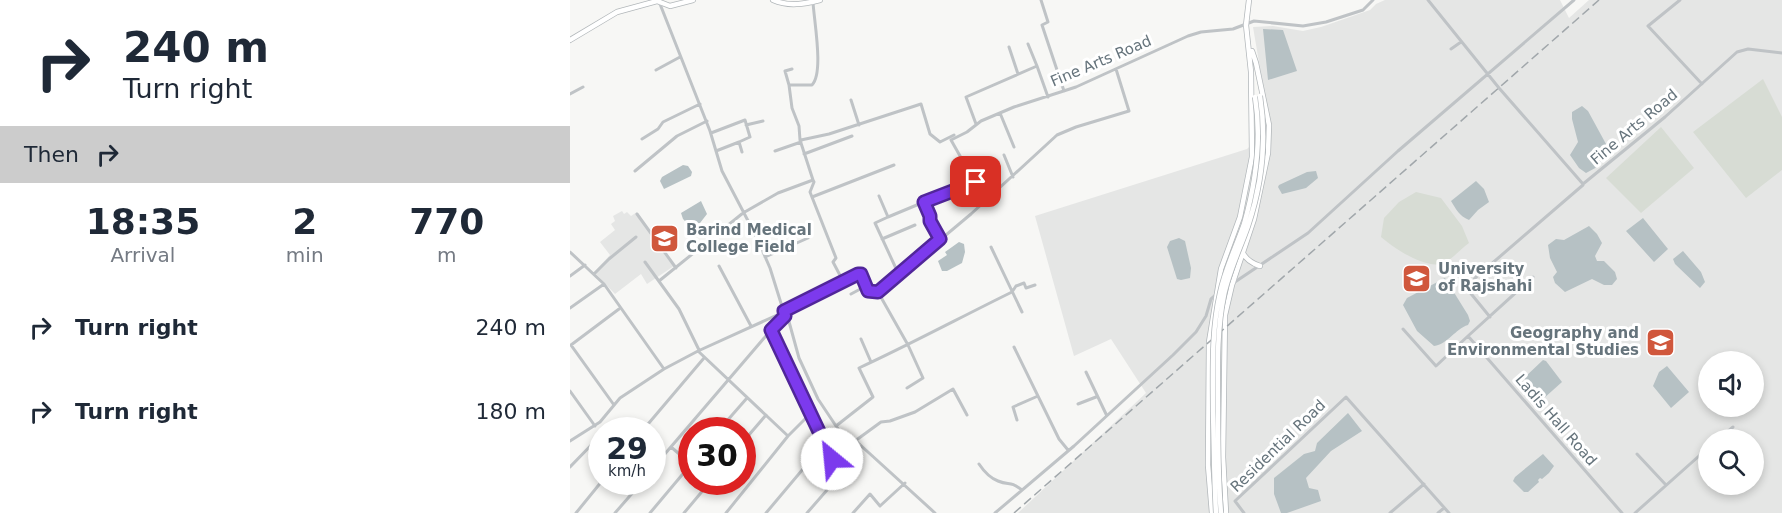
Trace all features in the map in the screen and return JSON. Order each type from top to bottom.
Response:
[{"type":"street","points":[[570,40],[617,12],[657,1],[670,6],[693,0]]},
{"type":"street","points":[[776,1],[790,5],[820,0]]},
{"type":"street","points":[[1041,0],[1048,22],[1042,25],[1064,91]]},
{"type":"street","points":[[1226,513],[1223,457],[1224,329],[1232,285],[1254,219],[1268,153],[1269,125],[1246,25],[1249,0]]},
{"type":"street","name":"Fine Arts Road","points":[[924,202],[976,182],[968,163],[963,163],[951,140],[1000,113],[1064,91],[1188,36],[1246,25],[1254,21],[1302,26],[1326,22],[1363,10],[1373,0]]},
{"type":"street","name":"Fine Arts Road","points":[[1428,0],[1461,42],[1583,184],[1665,117],[1729,59],[1743,50],[1756,49],[1782,53]]},
{"type":"street","points":[[995,513],[1173,355],[1196,332],[1215,295],[1308,233],[1398,151],[1574,0]]},
{"type":"street","points":[[1680,0],[1648,26],[1702,84]]},
{"type":"street","points":[[657,1],[662,6],[700,104],[722,171],[765,257],[785,316],[788,318],[799,358],[818,399],[840,432],[855,441],[935,513]]},
{"type":"street","points":[[789,85],[812,85],[817,78],[818,58],[813,2]]},
{"type":"street","points":[[1451,49],[1461,42]]},
{"type":"street","points":[[1028,45],[1048,97]]},
{"type":"street","points":[[1214,513],[1208,465],[1209,342],[1221,269],[1240,217],[1252,157],[1250,46]]},
{"type":"street","points":[[1009,47],[1018,74]]},
{"type":"street","points":[[656,70],[680,57]]},
{"type":"street","points":[[977,124],[966,97],[1037,66]]},
{"type":"street","points":[[792,69],[785,71],[792,108],[799,126],[800,141],[814,182],[810,192],[836,258],[833,262],[843,281]]},
{"type":"street","points":[[603,417],[620,398],[664,369],[797,306],[843,281],[861,274],[868,291],[878,292],[1012,177],[1056,135],[1130,111],[1116,69]]},
{"type":"street","points":[[1214,513],[1215,321],[1222,284],[1243,225],[1253,185],[1259,141],[1259,81]]},
{"type":"street","points":[[1221,513],[1218,468],[1220,322],[1224,293],[1234,259],[1248,226],[1258,186],[1264,141],[1264,123],[1258,97],[1251,82]]},
{"type":"street","points":[[570,94],[584,87]]},
{"type":"street","points":[[851,100],[859,125]]},
{"type":"street","points":[[642,139],[658,129],[663,122],[700,104]]},
{"type":"street","points":[[775,151],[800,141],[859,125],[921,104],[930,134],[940,142],[971,129]]},
{"type":"street","points":[[1000,113],[1014,147]]},
{"type":"street","points":[[711,133],[745,120],[750,137],[716,151]]},
{"type":"street","points":[[635,171],[677,136],[706,121]]},
{"type":"street","points":[[746,125],[763,121]]},
{"type":"street","points":[[804,154],[852,136]]},
{"type":"street","points":[[739,142],[742,152]]},
{"type":"street","points":[[1004,155],[1012,177]]},
{"type":"street","points":[[812,197],[894,165]]},
{"type":"street","points":[[659,281],[743,213],[778,193],[813,180]]},
{"type":"street","points":[[1490,317],[1468,290],[1475,278],[1583,184]]},
{"type":"street","points":[[879,196],[888,217]]},
{"type":"street","points":[[899,275],[875,223],[924,202],[930,221],[940,239]]},
{"type":"street","points":[[637,214],[676,268]]},
{"type":"street","points":[[882,239],[915,225]]},
{"type":"street","points":[[594,274],[636,237]]},
{"type":"street","points":[[765,257],[808,238]]},
{"type":"street","points":[[992,247],[1022,312]]},
{"type":"street","points":[[1242,251],[1253,264],[1260,266]]},
{"type":"street","points":[[570,252],[604,284],[664,369]]},
{"type":"street","points":[[645,262],[679,309],[698,351],[788,436]]},
{"type":"street","points":[[570,276],[585,265]]},
{"type":"street","points":[[719,266],[751,326]]},
{"type":"street","points":[[1403,329],[1436,366],[1533,277]]},
{"type":"street","points":[[836,426],[873,397],[859,368],[1013,291],[1016,286],[1024,283],[1026,288],[1035,285]]},
{"type":"street","points":[[570,308],[604,284]]},
{"type":"street","points":[[851,294],[866,286]]},
{"type":"street","points":[[878,292],[908,345],[923,378],[907,388]]},
{"type":"street","points":[[614,405],[571,345],[620,309]]},
{"type":"street","points":[[666,453],[785,316]]},
{"type":"street","points":[[771,330],[824,444],[841,474],[807,513]]},
{"type":"street","name":"Ladis Hall Road","points":[[1468,336],[1622,513]]},
{"type":"street","points":[[861,339],[871,362]]},
{"type":"street","points":[[1014,347],[1059,439],[1068,450]]},
{"type":"street","points":[[654,417],[704,358]]},
{"type":"street","points":[[1086,372],[1106,414]]},
{"type":"street","points":[[855,441],[881,422],[915,412],[953,389],[967,415]]},
{"type":"street","points":[[570,392],[588,417]]},
{"type":"street","points":[[1017,420],[1013,407],[1038,396]]},
{"type":"street","points":[[730,417],[748,397]]},
{"type":"street","points":[[1078,404],[1096,397]]},
{"type":"street","name":"Residential Road","points":[[1244,513],[1235,501],[1346,397],[1424,484]]},
{"type":"street","points":[[726,513],[788,436],[810,414]]},
{"type":"street","points":[[756,427],[766,415]]},
{"type":"street","points":[[570,440],[588,430]]},
{"type":"street","points":[[766,513],[824,444]]},
{"type":"street","points":[[671,447],[678,453]]},
{"type":"street","points":[[570,467],[588,448]]},
{"type":"street","points":[[1637,454],[1666,485]]},
{"type":"street","points":[[1635,513],[1698,457]]},
{"type":"street","points":[[979,464],[986,473],[998,481],[1013,483],[1022,490]]},
{"type":"street","points":[[650,513],[678,479]]},
{"type":"street","points":[[853,513],[870,494],[880,506],[904,483]]},
{"type":"street","points":[[1390,513],[1424,484],[1449,513]]},
{"type":"street","points":[[576,513],[591,495]]},
{"type":"street","points":[[615,513],[631,495]]},
{"type":"street","points":[[687,512],[700,495]]},
{"type":"street","points":[[1438,513],[1444,508]]},
{"type":"shaded area","name":"University of Rajshahi","points":[[1385,0],[1560,0],[1569,18],[1589,0],[1782,0],[1782,513],[1018,513],[1146,393],[1111,339],[1074,356],[1035,216],[1247,149],[1270,127],[1253,27],[1273,26],[1303,31],[1370,10]]},
{"type":"shaded area","points":[[1263,29],[1283,30],[1297,71],[1268,80]]},
{"type":"shaded area","points":[[1763,79],[1782,117],[1782,170],[1746,198],[1693,132]]},
{"type":"shaded area","points":[[1582,106],[1588,111],[1606,144],[1606,153],[1599,166],[1586,173],[1579,168],[1570,155],[1578,142],[1572,112]]},
{"type":"shaded area","points":[[1661,127],[1694,168],[1641,213],[1606,178]]},
{"type":"shaded area","points":[[683,165],[688,166],[692,172],[691,176],[664,189],[660,181],[662,177]]},
{"type":"shaded area","points":[[1316,171],[1318,178],[1306,188],[1282,194],[1278,187],[1307,172]]},
{"type":"shaded area","points":[[1476,181],[1484,189],[1489,202],[1469,220],[1460,214],[1451,201]]},
{"type":"shaded area","points":[[1416,192],[1441,198],[1462,226],[1469,243],[1446,262],[1430,264],[1421,261],[1394,247],[1381,237],[1384,218],[1399,202]]},
{"type":"shaded area","points":[[701,201],[707,214],[700,223],[689,225],[681,213]]},
{"type":"shaded area","points":[[622,211],[631,216],[637,212],[674,266],[647,284],[641,274],[615,294],[594,272],[610,255],[600,242],[615,230],[611,224],[615,221],[613,216]]},
{"type":"shaded area","points":[[1643,218],[1668,249],[1654,262],[1626,231]]},
{"type":"shaded area","points":[[1589,226],[1602,243],[1595,256],[1597,261],[1604,261],[1615,272],[1617,279],[1612,285],[1604,285],[1592,279],[1565,292],[1555,283],[1553,277],[1557,272],[1550,258],[1548,245],[1556,239],[1564,240]]},
{"type":"shaded area","points":[[1179,238],[1185,241],[1191,268],[1190,278],[1181,280],[1177,279],[1167,247],[1170,241]]},
{"type":"shaded area","points":[[959,242],[964,244],[965,252],[962,263],[947,271],[942,271],[938,261],[947,255],[945,252]]},
{"type":"shaded area","points":[[1683,251],[1701,272],[1705,282],[1700,288],[1675,264],[1673,259]]},
{"type":"shaded area","points":[[1445,278],[1470,321],[1468,325],[1434,346],[1417,331],[1403,305],[1407,298]]},
{"type":"shaded area","points":[[1543,360],[1562,382],[1543,399],[1524,378]]},
{"type":"shaded area","points":[[1667,366],[1689,392],[1671,408],[1653,386],[1659,372]]},
{"type":"shaded area","points":[[1348,413],[1362,431],[1331,451],[1306,478],[1309,488],[1318,490],[1321,501],[1281,513],[1274,494],[1274,478],[1304,454],[1315,451],[1317,443]]},
{"type":"shaded area","points":[[1543,454],[1554,466],[1528,492],[1524,492],[1513,481],[1515,477]]},
{"type":"railway","points":[[1014,513],[1599,0]]},
{"type":"place","name":"Barind Medical College Field","points":[[665,239]]},
{"type":"place","name":"University of Rajshahi","points":[[1417,278]]},
{"type":"place","name":"Geography and Environmental Studies","points":[[1660,342]]},
{"type":"route","points":[[832,459],[771,330],[785,316],[784,311],[858,274],[861,274],[868,291],[878,292],[940,239],[930,221],[924,202],[976,182]]}]
